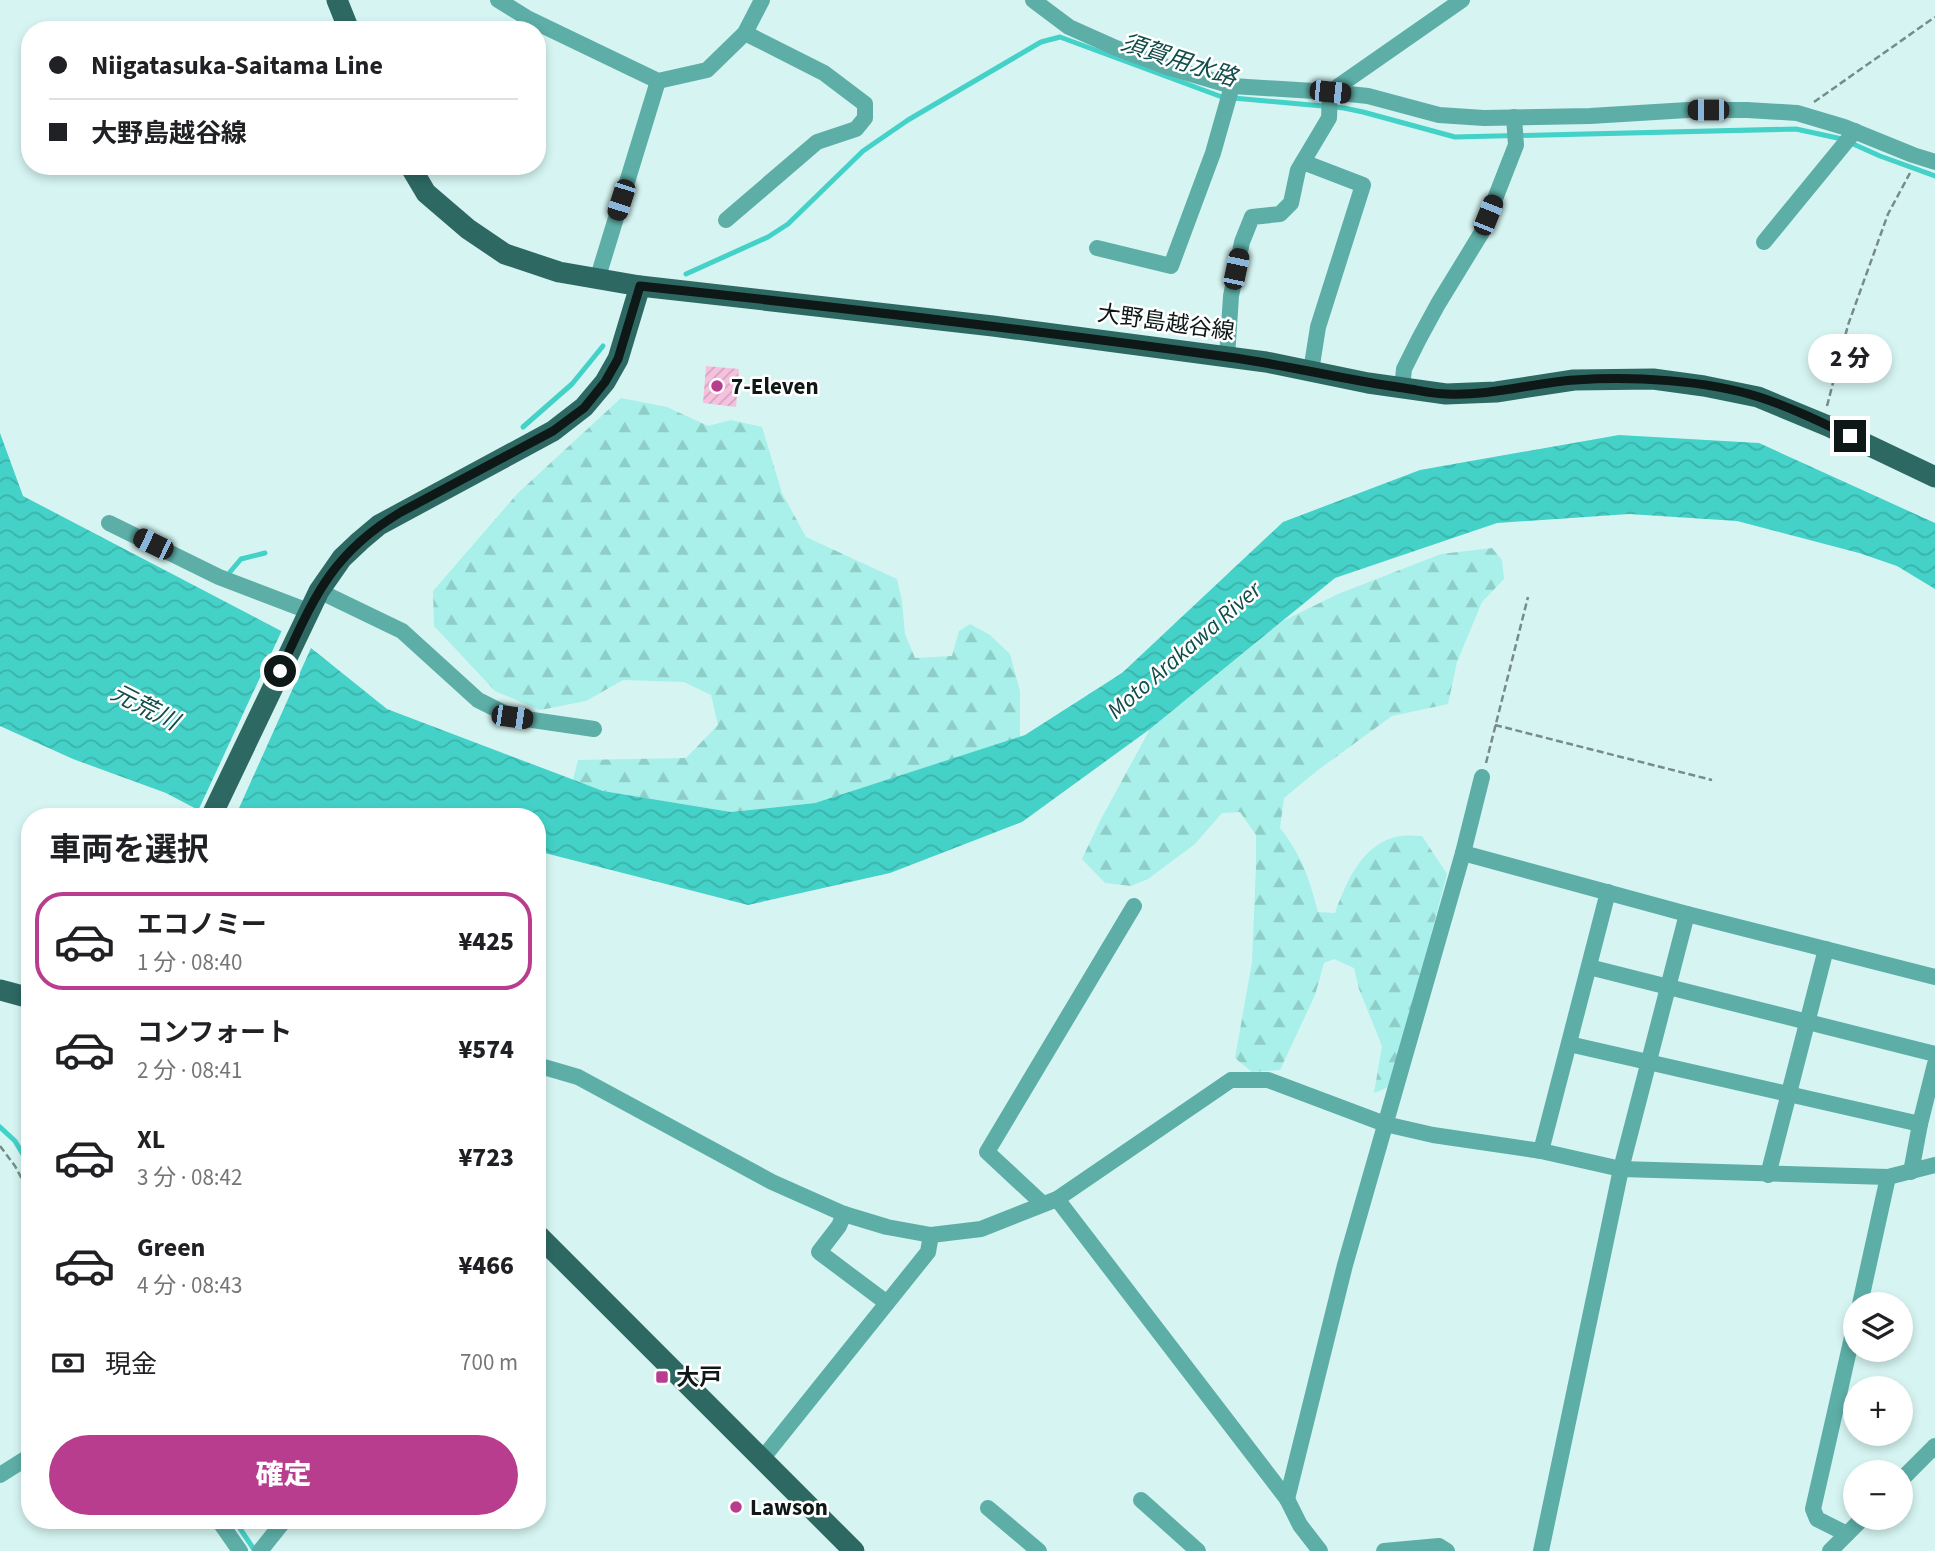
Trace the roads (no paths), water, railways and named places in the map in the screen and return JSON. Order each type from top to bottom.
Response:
[{"type":"main road","points":[[337,0],[345,21]]},
{"type":"main road","name":"大野島越谷線","points":[[415,175],[426,193],[468,229],[505,254],[559,272],[597,280],[979,324],[1266,362],[1446,394],[1496,392],[1574,380],[1653,379],[1704,386],[1758,397],[1823,423],[1935,477]]},
{"type":"main road","points":[[215,808],[318,591],[342,558],[379,525],[553,431],[584,408],[605,382],[618,359],[640,286]]},
{"type":"main road","points":[[0,990],[21,996]]},
{"type":"main road","points":[[546,1243],[855,1551]]},
{"type":"street","points":[[498,0],[533,21]]},
{"type":"street","points":[[546,27],[658,81],[707,70],[745,33],[762,0]]},
{"type":"street","points":[[1032,0],[1069,27],[1229,95],[1330,104],[1368,96],[1439,115],[1484,118],[1590,116],[1688,110],[1797,113],[1849,139],[1935,162]]},
{"type":"street","points":[[1227,357],[1230,296],[1242,242],[1252,217],[1280,214],[1291,203],[1298,170],[1330,104],[1462,0]]},
{"type":"street","points":[[726,220],[817,142],[856,129],[864,118],[866,104],[824,73],[745,33]]},
{"type":"street","points":[[597,280],[658,81]]},
{"type":"street","points":[[1097,248],[1171,266],[1213,153],[1229,95]]},
{"type":"street","points":[[1402,388],[1404,369],[1419,339],[1482,232],[1516,145],[1514,117]]},
{"type":"street","points":[[1764,242],[1849,139]]},
{"type":"street","points":[[1303,162],[1363,185],[1318,327],[1311,371]]},
{"type":"street","points":[[109,523],[305,617]]},
{"type":"street","points":[[318,591],[402,631],[478,700],[512,717],[594,729]]},
{"type":"street","points":[[1287,1499],[1345,1265],[1464,853],[1482,777]]},
{"type":"street","points":[[1464,853],[1687,914],[1935,977]]},
{"type":"street","points":[[1541,1152],[1608,892]]},
{"type":"street","points":[[1134,906],[987,1152],[1050,1202],[1287,1499],[1300,1525],[1320,1551]]},
{"type":"street","points":[[1541,1551],[1621,1170],[1687,914]]},
{"type":"street","points":[[1768,1175],[1826,949]]},
{"type":"street","points":[[1589,967],[1935,1054]]},
{"type":"street","points":[[1569,1044],[1920,1124]]},
{"type":"street","points":[[1911,1172],[1935,1064]]},
{"type":"street","points":[[546,1068],[578,1077],[772,1182],[844,1214],[887,1227],[931,1235],[981,1228],[1050,1202],[1230,1080],[1269,1080],[1385,1124],[1433,1135],[1541,1152],[1621,1170],[1888,1177],[1935,1165]]},
{"type":"street","points":[[1863,1292],[1888,1177]]},
{"type":"street","points":[[844,1214],[839,1226],[819,1252],[887,1303]]},
{"type":"street","points":[[762,1459],[928,1252],[931,1235]]},
{"type":"street","points":[[1846,1362],[1813,1509],[1817,1520],[1847,1534]]},
{"type":"street","points":[[1913,1468],[1935,1446]]},
{"type":"street","points":[[0,1475],[21,1462]]},
{"type":"street","points":[[1141,1500],[1198,1551]]},
{"type":"street","points":[[988,1508],[1039,1551]]},
{"type":"street","points":[[225,1529],[240,1551]]},
{"type":"street","points":[[260,1551],[278,1529]]},
{"type":"street","points":[[1830,1551],[1851,1530]]},
{"type":"street","points":[[1384,1551],[1439,1546],[1447,1551]]},
{"type":"water","name":"元荒川","points":[[0,433],[23,496],[285,633],[206,808],[194,808],[166,793],[73,759],[0,726]]},
{"type":"water","name":"Moto Arakawa River","points":[[1619,435],[1759,443],[1935,523],[1935,589],[1897,566],[1859,553],[1737,521],[1629,514],[1497,523],[1335,578],[1150,729],[1022,822],[890,873],[748,905],[546,853],[546,808],[239,808],[311,648],[387,709],[603,791],[731,812],[815,803],[1025,735],[1122,673],[1283,522],[1420,470]]},
{"type":"waterway","name":"須賀用水路","points":[[686,274],[768,237],[788,224],[863,151],[908,120],[1041,42],[1060,37],[1222,97],[1344,108],[1455,137],[1796,129],[1842,139],[1935,176]]},
{"type":"waterway","name":"須賀用水路","points":[[523,427],[572,384],[603,346]]},
{"type":"waterway","name":"須賀用水路","points":[[230,572],[241,559],[265,553]]},
{"type":"waterway","points":[[0,1127],[21,1151]]},
{"type":"waterway","points":[[240,1529],[255,1551]]},
{"type":"place","name":"7-Eleven","points":[[717,386]]},
{"type":"place","name":"大戸","points":[[662,1377]]},
{"type":"place","name":"Lawson","points":[[736,1507]]}]
